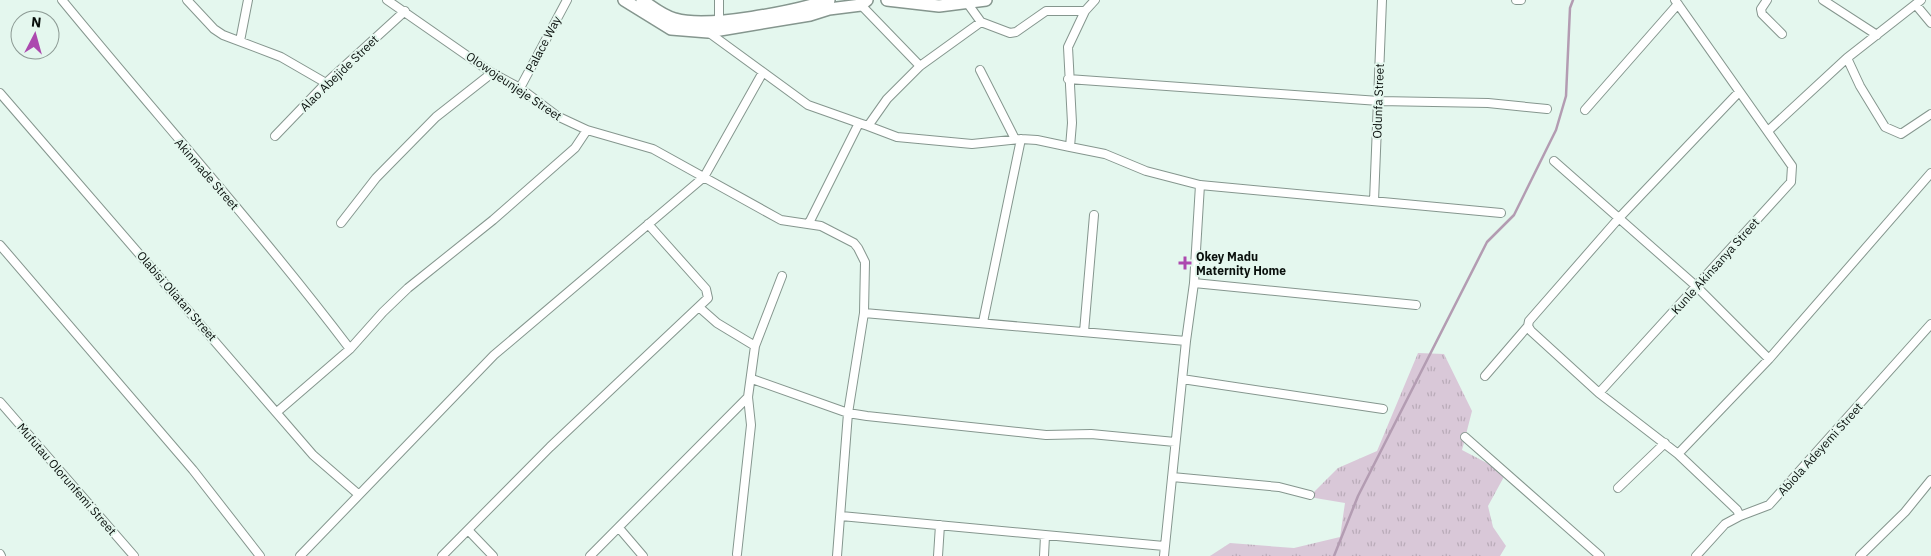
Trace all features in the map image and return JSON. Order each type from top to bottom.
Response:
[{"type":"main road","points":[[624,0],[671,29],[708,32],[864,3]]},
{"type":"main road","points":[[642,0],[674,19],[686,22],[719,20],[808,7],[829,0]]},
{"type":"main road","points":[[886,0],[939,6],[968,4],[986,0]]},
{"type":"street","name":"Akinmade Street","points":[[62,0],[292,272],[350,349]]},
{"type":"street","points":[[187,0],[214,29],[230,38],[281,57],[326,82]]},
{"type":"street","points":[[240,41],[248,0]]},
{"type":"street","name":"Olowojeunjeje Street","points":[[387,0],[492,73],[520,88],[557,116],[587,130],[653,149],[781,220],[790,223],[809,223],[846,239],[858,248],[865,262],[864,313],[848,413],[837,556]]},
{"type":"street","name":"Palace Way","points":[[520,88],[567,0]]},
{"type":"street","points":[[719,0],[719,20]]},
{"type":"street","points":[[1070,148],[1072,123],[1068,79],[1068,47],[1085,11],[1095,0]]},
{"type":"street","name":"Odunfa Street","points":[[1374,201],[1382,0]]},
{"type":"street","points":[[1516,0],[1521,0]]},
{"type":"street","points":[[1768,0],[1761,9],[1762,14],[1782,34]]},
{"type":"street","points":[[1823,0],[1877,35]]},
{"type":"street","points":[[1585,110],[1676,2]]},
{"type":"street","name":"Kunle Akinsanya Street","points":[[1599,393],[1791,182],[1792,166],[1676,2]]},
{"type":"street","points":[[1768,131],[1847,58],[1918,2],[1931,23]]},
{"type":"street","points":[[864,3],[920,66]]},
{"type":"street","points":[[968,4],[982,22],[1010,33],[1016,32],[1046,11],[1085,11]]},
{"type":"street","name":"Alao Abejide Street","points":[[275,136],[326,82],[405,11]]},
{"type":"street","points":[[868,126],[887,99],[920,66],[982,22]]},
{"type":"street","points":[[708,32],[808,105],[897,137],[972,144],[1018,139],[1037,140],[1105,154],[1146,171],[1200,185],[1501,213]]},
{"type":"street","points":[[1847,58],[1860,86],[1885,127],[1901,134],[1931,114]]},
{"type":"street","points":[[980,70],[1018,139],[983,322]]},
{"type":"street","points":[[300,556],[494,355],[704,177],[763,72]]},
{"type":"street","points":[[341,223],[376,178],[436,118],[492,73]]},
{"type":"street","points":[[1068,79],[1379,101],[1488,103],[1546,109]]},
{"type":"street","points":[[1485,376],[1528,326],[1529,321],[1618,218],[1739,92]]},
{"type":"street","name":"Olabisi Oliatan Street","points":[[0,93],[313,455],[358,494]]},
{"type":"street","points":[[809,223],[859,123]]},
{"type":"street","points":[[277,412],[350,349],[394,301],[493,220],[575,148],[587,130]]},
{"type":"street","points":[[1554,160],[1696,286],[1769,359]]},
{"type":"street","points":[[1678,454],[1769,359],[1931,173]]},
{"type":"street","points":[[1164,556],[1186,341],[1194,283],[1200,185]]},
{"type":"street","points":[[1084,332],[1094,215]]},
{"type":"street","points":[[442,556],[617,382],[700,308],[708,298],[706,289],[648,224]]},
{"type":"street","points":[[0,245],[193,470],[260,556]]},
{"type":"street","points":[[738,554],[752,425],[748,397],[752,380],[755,346],[782,276]]},
{"type":"street","points":[[1194,283],[1416,305]]},
{"type":"street","points":[[700,308],[730,332],[755,346]]},
{"type":"street","points":[[864,313],[1186,341]]},
{"type":"street","name":"Abiola Adeyemi Street","points":[[1696,556],[1725,524],[1769,505],[1931,324]]},
{"type":"street","points":[[1528,326],[1531,331],[1599,393],[1678,454],[1738,510],[1740,516]]},
{"type":"street","points":[[1182,379],[1383,408]]},
{"type":"street","points":[[752,380],[848,413],[1046,435],[1091,434],[1175,442]]},
{"type":"street","points":[[590,556],[748,397]]},
{"type":"street","name":"Mufutau Olorunfemi Street","points":[[0,402],[134,556]]},
{"type":"street","points":[[1465,437],[1600,556]]},
{"type":"street","points":[[1618,488],[1665,444]]},
{"type":"street","points":[[1172,477],[1279,487],[1310,495]]},
{"type":"street","points":[[1860,556],[1904,512],[1931,480]]},
{"type":"street","points":[[841,516],[1164,546]]},
{"type":"street","points":[[938,556],[940,525]]},
{"type":"street","points":[[619,528],[643,556]]},
{"type":"street","points":[[468,530],[493,556]]},
{"type":"street","points":[[1044,556],[1045,536]]},
{"type":"green space","points":[[1418,353],[1444,354],[1472,411],[1462,450],[1506,473],[1488,506],[1493,527],[1506,546],[1500,556],[1210,556],[1230,543],[1294,548],[1340,537],[1345,503],[1309,497],[1338,468],[1377,451]]},
{"type":"waterway","points":[[1334,556],[1358,496],[1487,242],[1514,215],[1556,130],[1566,96],[1570,8],[1573,0]]},
{"type":"place","name":"Okey Madu Maternity Home","points":[[1185,263]]}]
